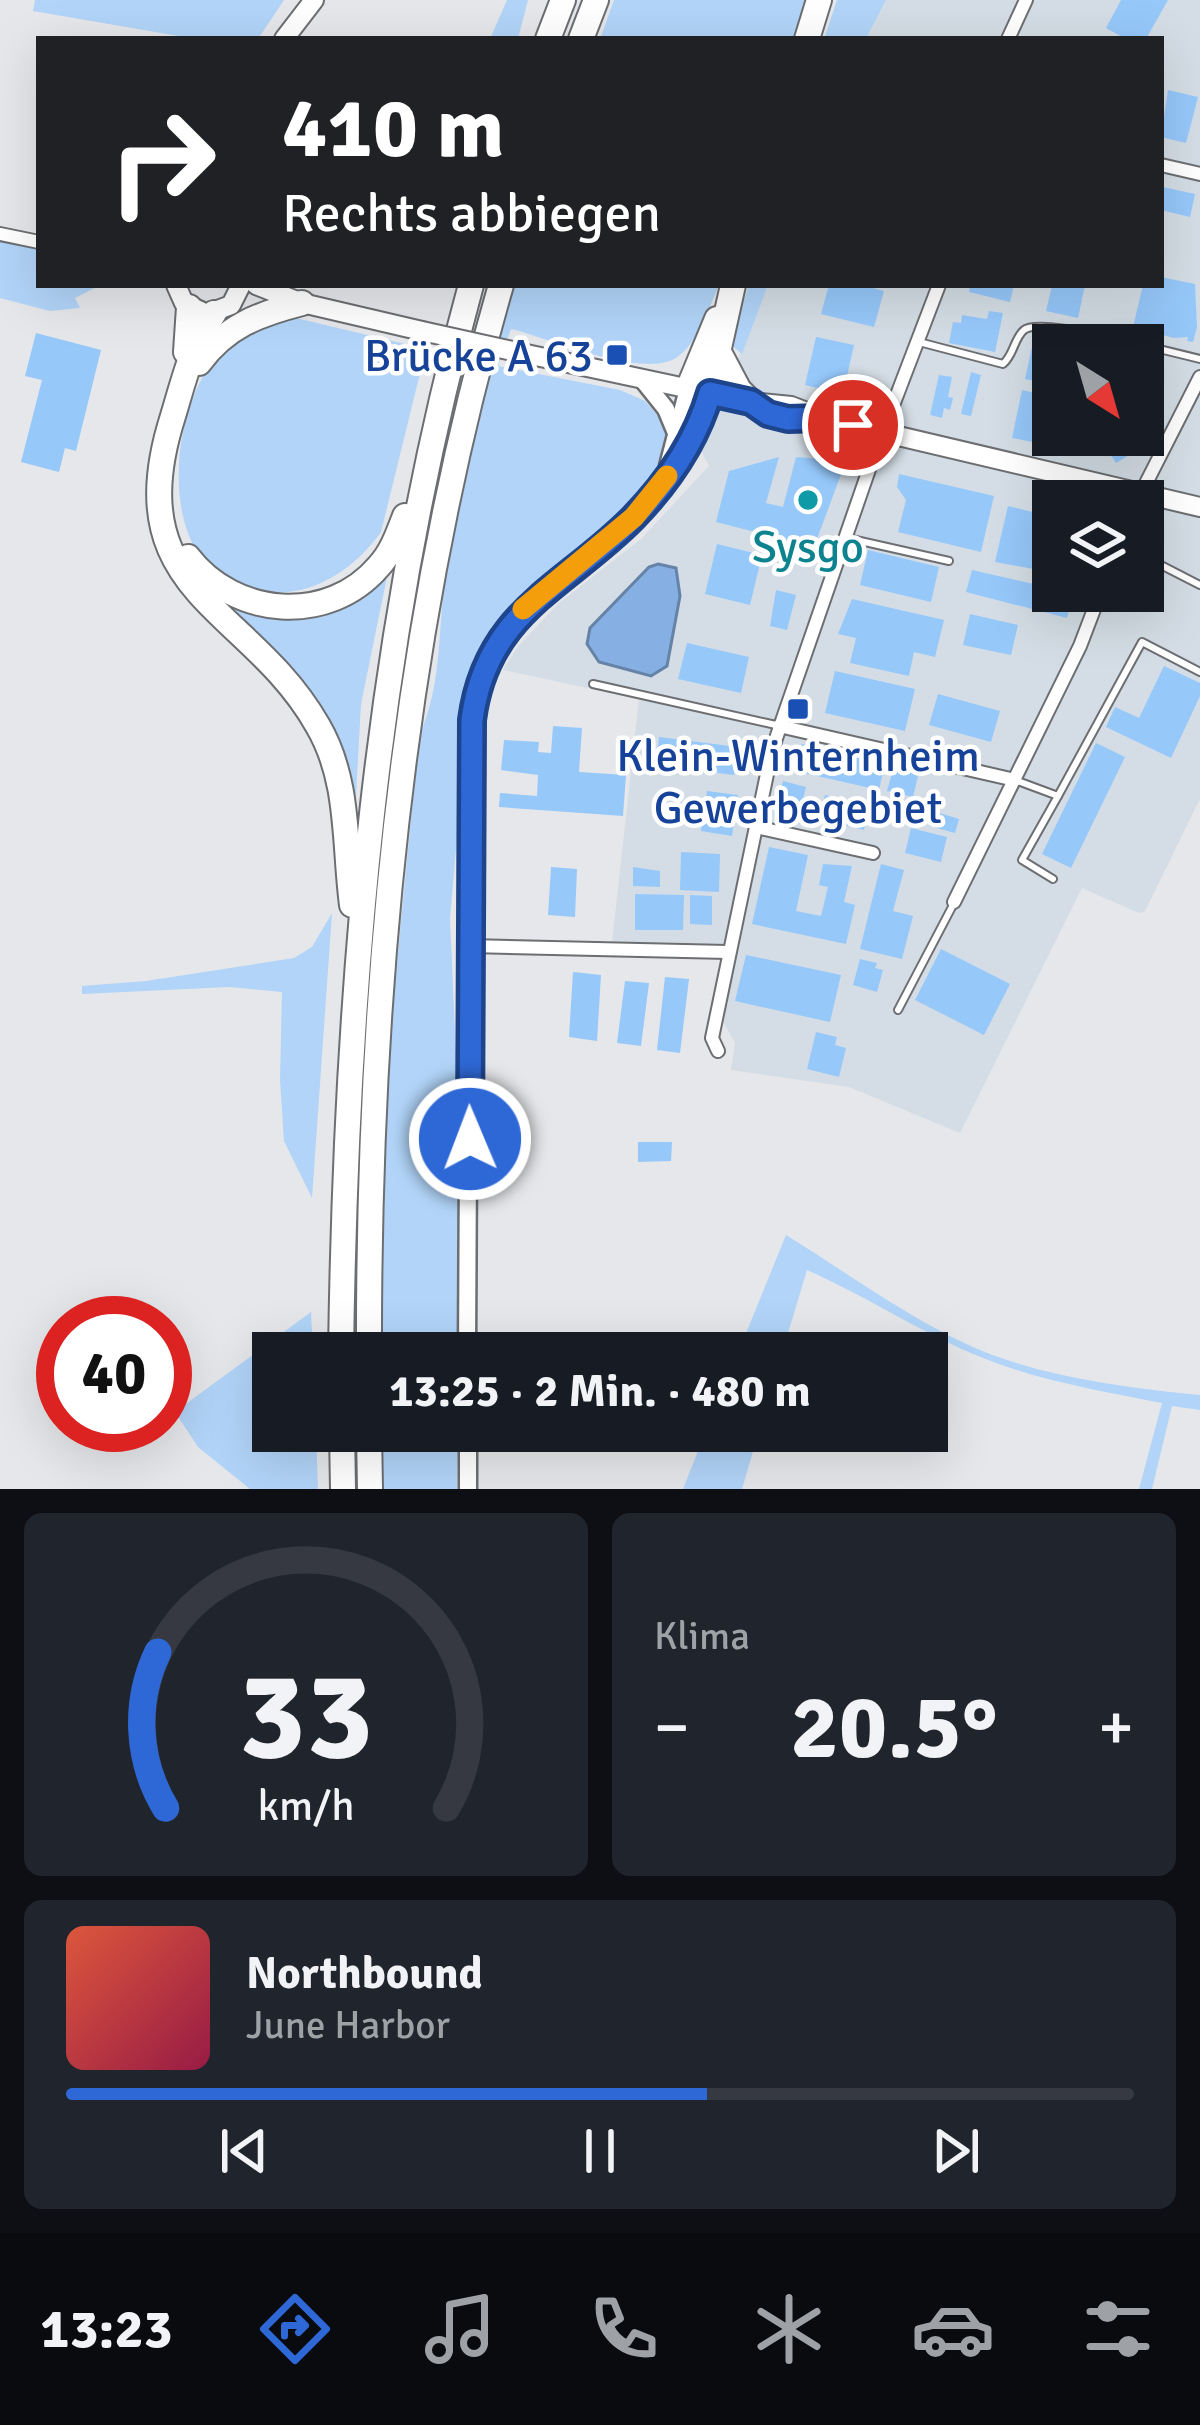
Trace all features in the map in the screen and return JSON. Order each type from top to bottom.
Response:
[{"type":"highway","points":[[549,36],[562,0]]},
{"type":"highway","points":[[582,36],[596,0]]},
{"type":"highway","points":[[808,36],[819,0]]},
{"type":"highway","points":[[342,1332],[357,943],[398,618],[430,446],[470,288]]},
{"type":"highway","points":[[370,1332],[379,1032],[403,777],[456,455],[500,288]]},
{"type":"highway","points":[[699,391],[720,354],[732,288]]},
{"type":"highway","points":[[699,391],[697,360],[732,288]]},
{"type":"highway","points":[[211,298],[167,433],[161,495],[168,549],[189,584],[277,671],[331,751],[345,814],[357,943]]},
{"type":"highway","points":[[183,384],[228,331],[270,310],[302,303]]},
{"type":"highway","points":[[720,354],[751,402]]},
{"type":"highway","points":[[164,520],[199,571],[226,593],[274,606],[325,602],[354,588],[383,563],[430,446]]},
{"type":"highway","points":[[342,1452],[343,1489]]},
{"type":"highway","points":[[369,1452],[370,1489]]},
{"type":"main road","points":[[286,36],[314,0]]},
{"type":"main road","points":[[264,288],[302,303],[422,331],[751,402],[791,406],[822,418],[1076,480]]},
{"type":"main road","points":[[211,298],[302,303]]},
{"type":"main road","points":[[1164,500],[1200,506]]},
{"type":"street","points":[[1009,36],[1026,0]]},
{"type":"street","points":[[1164,166],[1200,174]]},
{"type":"street","points":[[0,234],[36,241]]},
{"type":"street","points":[[718,1052],[712,1038],[772,750],[939,288]]},
{"type":"street","points":[[1148,480],[1200,377]]},
{"type":"street","points":[[642,379],[666,409],[677,434]]},
{"type":"street","points":[[664,478],[677,434],[699,391]]},
{"type":"street","points":[[467,1332],[472,720],[488,658],[526,607],[634,517],[676,466],[695,435],[699,391]]},
{"type":"street","points":[[954,902],[1093,612]]},
{"type":"street","points":[[779,726],[1015,780]]},
{"type":"street","points":[[756,827],[873,853]]},
{"type":"street","points":[[470,937],[728,952]]},
{"type":"street","points":[[468,1452],[468,1489]]},
{"type":"lane","points":[[919,342],[1003,364],[1021,333],[1032,326]]},
{"type":"lane","points":[[1164,350],[1200,359]]},
{"type":"lane","points":[[845,538],[949,561]]},
{"type":"lane","points":[[1164,567],[1200,585]]},
{"type":"lane","points":[[1054,879],[1022,860],[1142,642],[1200,672]]},
{"type":"lane","points":[[593,685],[779,726]]},
{"type":"lane","points":[[1015,780],[1058,796]]},
{"type":"lane","points":[[898,1010],[954,902]]},
{"type":"shaded area","points":[[35,0],[284,0],[260,36],[179,36],[33,11]]},
{"type":"shaded area","points":[[507,0],[528,0],[519,36],[491,36]]},
{"type":"shaded area","points":[[614,0],[810,0],[799,36],[601,36]]},
{"type":"shaded area","points":[[837,0],[886,0],[868,36],[825,36]]},
{"type":"shaded area","points":[[886,0],[1200,0],[1200,799],[1145,911],[1139,913],[1082,888],[960,1133],[849,1087],[731,1070],[735,1043],[720,1016],[735,944],[612,943],[639,699],[503,670],[519,645],[559,603],[641,539],[709,466],[701,451],[767,288],[1164,288],[1164,36],[868,36]]},
{"type":"shaded area","points":[[0,241],[36,247],[36,288],[95,288],[75,298],[80,308],[50,311],[0,298]]},
{"type":"shaded area","points":[[511,288],[718,288],[697,335],[676,358],[641,364],[618,360],[511,329],[498,366],[620,390],[645,401],[660,418],[666,435],[657,476],[616,524],[484,652],[470,683],[450,919],[462,1189],[459,1332],[381,1332],[388,1057],[419,736],[433,694],[460,494]]},
{"type":"shaded area","points":[[748,288],[767,288],[742,354],[730,344]]},
{"type":"shaded area","points":[[296,318],[426,349],[381,532],[353,563],[318,584],[299,590],[259,591],[219,575],[196,550],[180,500],[181,443],[198,387],[228,344],[251,330]]},
{"type":"shaded area","points":[[390,562],[361,704],[355,813],[334,745],[186,568],[274,614]]},
{"type":"shaded area","points":[[649,567],[676,568],[680,596],[667,666],[651,676],[599,662],[587,644],[590,628]]},
{"type":"shaded area","points":[[332,913],[312,1198],[284,1141],[282,992],[229,987],[82,994],[82,986],[294,958],[312,947]]},
{"type":"shaded area","points":[[786,1235],[945,1332],[929,1332],[807,1270],[788,1332],[747,1332]]},
{"type":"shaded area","points":[[311,1312],[312,1332],[284,1332]]},
{"type":"shaded area","points":[[948,1334],[1001,1358],[1074,1378],[1200,1395],[1200,1410],[1172,1406],[1152,1489],[1139,1489],[1162,1403],[1059,1382],[950,1343]]},
{"type":"shaded area","points":[[252,1355],[252,1452],[317,1452],[318,1489],[250,1489],[192,1438],[192,1400]]},
{"type":"shaded area","points":[[380,1452],[458,1452],[457,1489],[381,1489]]},
{"type":"shaded area","points":[[698,1452],[753,1452],[742,1489],[683,1489]]},
{"type":"building","points":[[1121,0],[1168,0],[1148,36],[1121,36],[1106,28]]},
{"type":"building","points":[[1168,90],[1198,97],[1186,143],[1164,138]]},
{"type":"building","points":[[1164,187],[1195,194],[1190,217],[1164,211]]},
{"type":"building","points":[[1164,278],[1195,284],[1193,342],[1188,337],[1164,335],[1164,324],[1134,324],[1142,288],[1164,288]]},
{"type":"building","points":[[828,288],[884,291],[874,327],[821,314]]},
{"type":"building","points":[[970,288],[1013,288],[1010,302],[969,292]]},
{"type":"building","points":[[1051,288],[1084,288],[1078,318],[1046,311]]},
{"type":"building","points":[[989,311],[1003,313],[995,352],[949,343],[953,322],[961,323],[962,315],[987,319]]},
{"type":"building","points":[[36,333],[101,350],[76,451],[65,448],[59,472],[21,462],[42,380],[25,376]]},
{"type":"building","points":[[816,337],[854,345],[843,394],[805,385]]},
{"type":"building","points":[[1032,347],[1032,380],[1025,379]]},
{"type":"building","points":[[971,372],[981,375],[971,416],[961,414]]},
{"type":"building","points":[[939,375],[952,377],[948,397],[953,398],[942,418],[930,415]]},
{"type":"building","points":[[1022,390],[1032,392],[1032,442],[1012,438]]},
{"type":"building","name":"Sysgo","points":[[779,457],[766,503],[783,507],[796,457],[846,461],[814,547],[716,522],[729,471]]},
{"type":"building","points":[[899,474],[994,496],[981,552],[898,532],[906,500],[897,487]]},
{"type":"building","points":[[1008,506],[1032,512],[1032,569],[995,562]]},
{"type":"building","points":[[717,544],[762,555],[750,605],[705,594]]},
{"type":"building","points":[[868,550],[939,567],[931,602],[860,585]]},
{"type":"building","points":[[972,570],[1032,584],[1032,609],[966,592]]},
{"type":"building","points":[[776,590],[796,595],[787,630],[770,626]]},
{"type":"building","points":[[852,599],[944,620],[935,657],[914,652],[909,676],[850,663],[856,638],[838,634]]},
{"type":"building","points":[[970,614],[1018,625],[1011,655],[963,645]]},
{"type":"building","points":[[687,643],[749,657],[741,693],[678,679]]},
{"type":"building","points":[[1164,666],[1200,683],[1200,696],[1171,758],[1106,727],[1115,707],[1139,718]]},
{"type":"building","points":[[835,671],[915,689],[905,731],[825,713]]},
{"type":"building","points":[[938,694],[1000,711],[991,742],[929,725]]},
{"type":"building","points":[[553,726],[582,728],[579,772],[626,775],[623,816],[499,807],[500,793],[537,796],[538,775],[501,770],[504,740],[539,742],[538,752],[551,753]]},
{"type":"building","points":[[659,737],[738,747],[734,775],[656,765]]},
{"type":"building","points":[[1096,743],[1125,757],[1071,868],[1042,854]]},
{"type":"building","points":[[802,744],[885,763],[879,790],[795,771]]},
{"type":"building","points":[[894,766],[919,772],[913,797],[887,791]]},
{"type":"building","points":[[783,781],[806,787],[798,821],[774,815]]},
{"type":"building","points":[[707,791],[738,795],[732,836],[701,831]]},
{"type":"building","points":[[825,795],[870,806],[864,830],[819,819]]},
{"type":"building","points":[[933,811],[959,819],[955,833],[929,826]]},
{"type":"building","points":[[911,828],[947,837],[941,862],[905,853]]},
{"type":"building","points":[[769,847],[808,855],[796,911],[821,916],[828,887],[819,885],[823,864],[852,866],[844,902],[855,905],[846,944],[752,924]]},
{"type":"building","points":[[681,852],[720,854],[719,892],[680,890]]},
{"type":"building","points":[[881,864],[904,870],[893,911],[913,916],[902,959],[860,949]]},
{"type":"building","points":[[551,867],[577,869],[575,917],[548,915]]},
{"type":"building","points":[[633,867],[660,871],[660,887],[633,886]]},
{"type":"building","points":[[635,894],[684,895],[683,930],[635,930]]},
{"type":"building","points":[[690,895],[712,896],[712,925],[690,924]]},
{"type":"building","points":[[941,949],[1010,984],[984,1035],[915,1000]]},
{"type":"building","points":[[746,955],[841,975],[830,1022],[735,1001]]},
{"type":"building","points":[[860,959],[877,963],[875,968],[883,970],[877,992],[853,985]]},
{"type":"building","points":[[573,972],[601,975],[597,1041],[569,1037]]},
{"type":"building","points":[[665,977],[689,979],[680,1053],[657,1050]]},
{"type":"building","points":[[625,981],[649,983],[641,1046],[617,1043]]},
{"type":"building","points":[[816,1032],[837,1037],[835,1045],[846,1048],[839,1077],[807,1069]]},
{"type":"building","points":[[638,1142],[672,1142],[671,1161],[638,1162]]},
{"type":"slow traffic","points":[[523,609],[634,517],[667,476]]},
{"type":"place","name":"Brücke A 63","points":[[617,355]]},
{"type":"place","name":"Sysgo","points":[[808,500]]},
{"type":"place","name":"Klein-Winternheim Gewerbegebiet","points":[[798,709]]},
{"type":"route","points":[[470,1139],[470,766],[474,700],[488,658],[526,607],[647,502],[685,453],[710,393],[751,402],[768,414],[788,419],[822,418],[853,425]]}]
